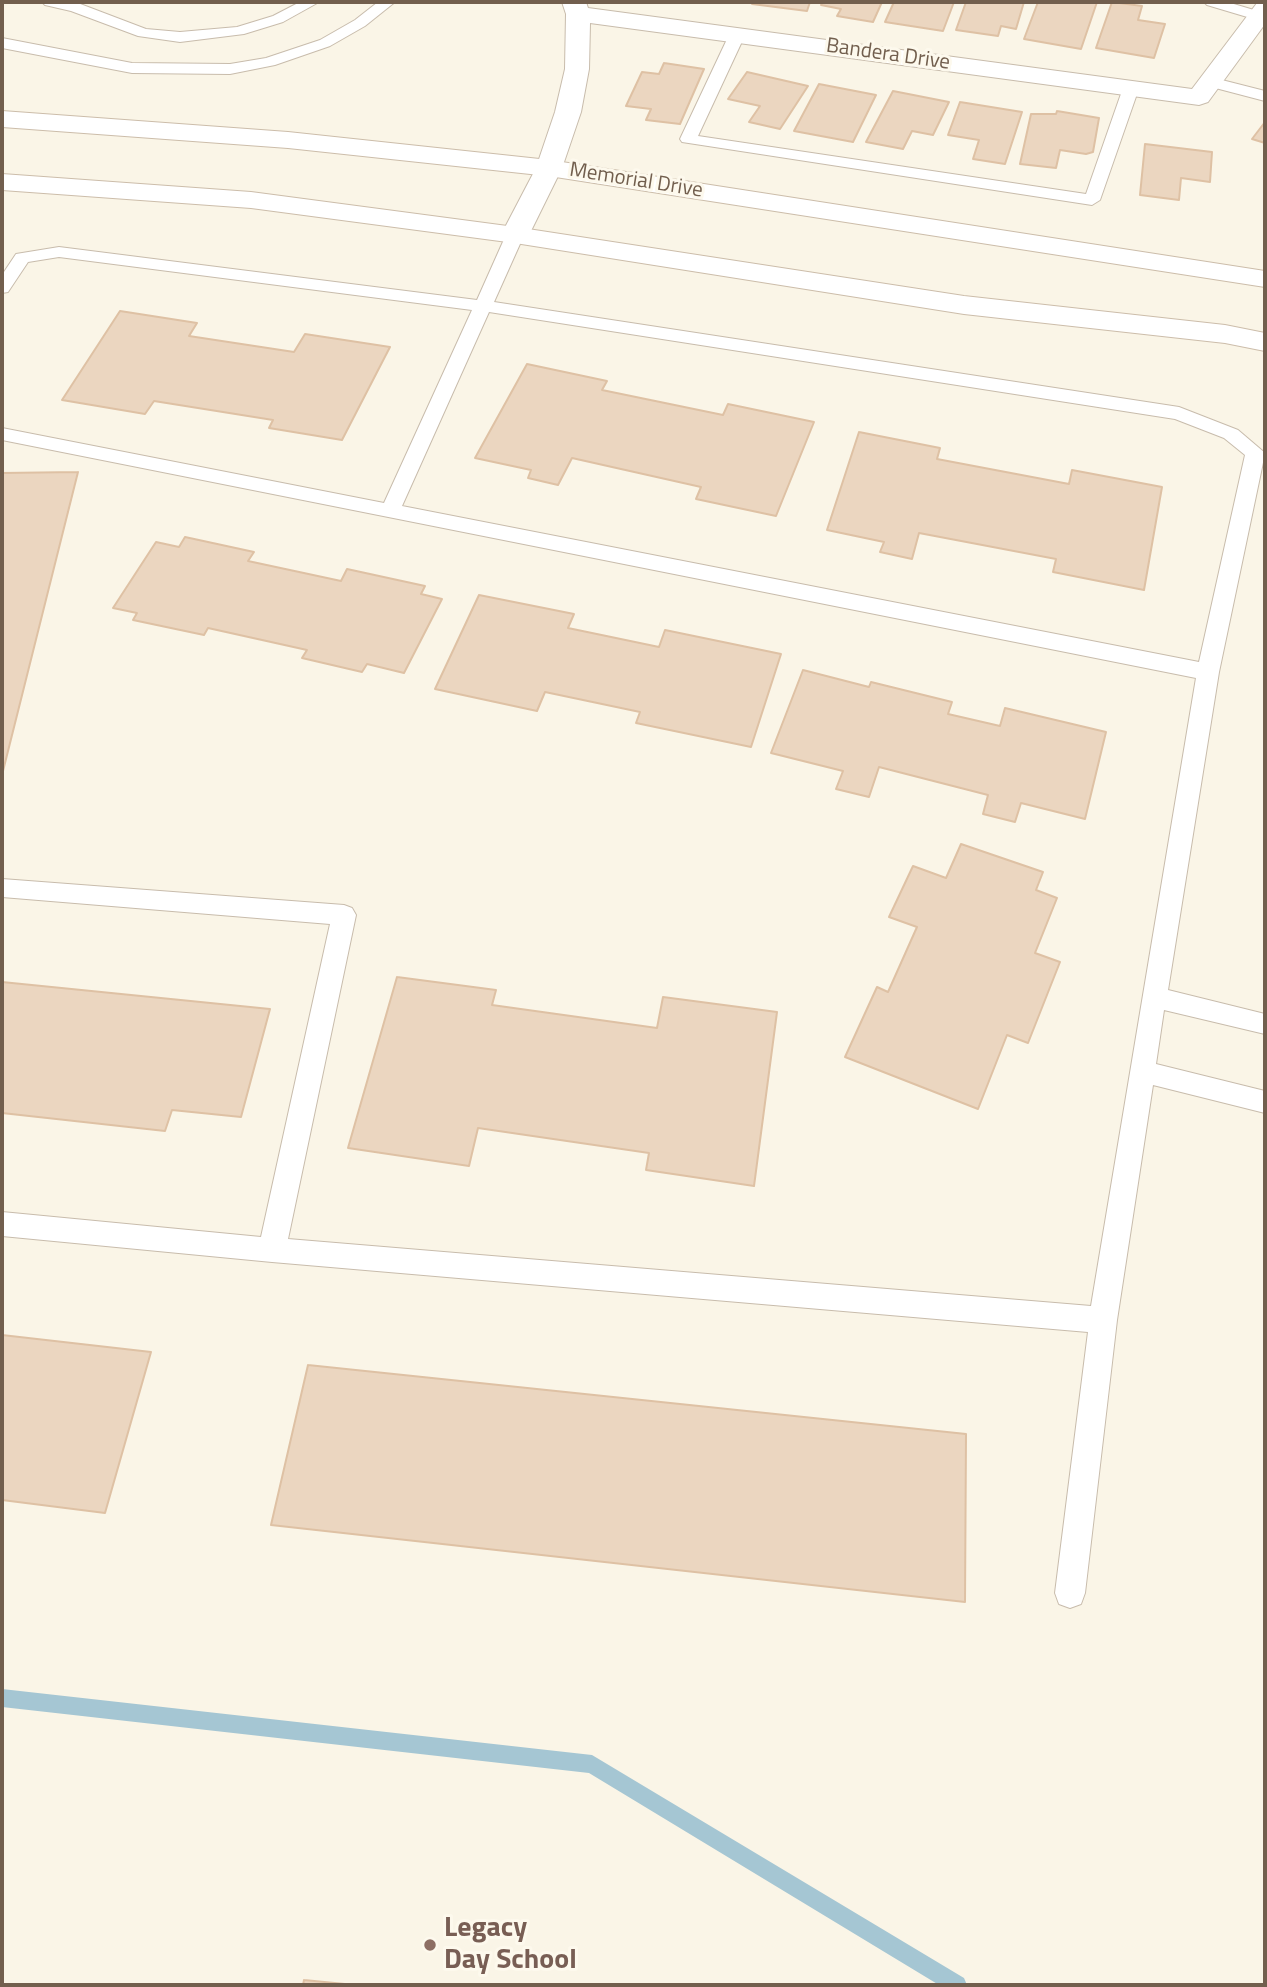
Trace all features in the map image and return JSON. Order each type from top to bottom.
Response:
[{"type":"main road","points":[[515,235],[549,168],[568,112],[577,69],[576,8]]},
{"type":"main road","name":"Bandera Drive","points":[[576,8],[737,35],[1131,88],[1204,89]]},
{"type":"main road","points":[[1204,89],[1262,12]]},
{"type":"main road","name":"Memorial Drive","points":[[2,119],[288,139],[549,168],[1265,279]]},
{"type":"main road","points":[[2,182],[251,200],[515,235],[964,305],[1225,334],[1265,342]]},
{"type":"lane","points":[[50,2],[75,7],[144,33],[180,37],[239,31],[278,19],[310,2]]},
{"type":"lane","points":[[2,43],[132,68],[230,69],[270,62],[325,44],[360,23],[387,2]]},
{"type":"lane","points":[[1212,2],[1262,12]]},
{"type":"lane","points":[[737,35],[688,139],[1092,200],[1131,88]]},
{"type":"lane","points":[[1204,89],[1265,96]]},
{"type":"lane","points":[[390,511],[515,235]]},
{"type":"lane","points":[[2,288],[22,258],[59,252],[483,306],[1179,413],[1231,434],[1255,453],[1209,672],[1154,997],[1103,1320],[1070,1593]]},
{"type":"lane","points":[[2,435],[1209,672]]},
{"type":"lane","points":[[2,888],[344,915],[272,1250]]},
{"type":"lane","points":[[1154,997],[1265,1024]]},
{"type":"lane","points":[[1142,1071],[1265,1102]]},
{"type":"lane","points":[[2,1224],[272,1250],[1103,1320]]},
{"type":"building","points":[[810,2],[807,11],[752,4]]},
{"type":"building","points":[[823,2],[882,2],[873,22],[837,16],[841,9],[821,5]]},
{"type":"building","points":[[894,2],[954,2],[943,31],[885,22]]},
{"type":"building","points":[[966,2],[1024,2],[1016,29],[1001,26],[998,36],[956,30]]},
{"type":"building","points":[[1038,2],[1097,2],[1081,49],[1024,39]]},
{"type":"building","points":[[1112,2],[1142,6],[1138,20],[1165,24],[1154,58],[1096,48]]},
{"type":"building","points":[[664,63],[704,69],[680,124],[646,120],[651,109],[626,106],[642,72],[659,74]]},
{"type":"building","points":[[747,72],[808,86],[780,129],[749,122],[760,106],[728,99]]},
{"type":"building","points":[[819,84],[876,95],[853,142],[794,131]]},
{"type":"building","points":[[893,91],[949,102],[933,135],[912,131],[903,149],[866,142]]},
{"type":"building","points":[[960,102],[1022,112],[1005,164],[973,159],[979,140],[948,135]]},
{"type":"building","points":[[1057,111],[1099,118],[1093,152],[1086,154],[1060,150],[1056,168],[1020,164],[1031,114],[1056,114]]},
{"type":"building","points":[[1265,122],[1265,143],[1252,139]]},
{"type":"building","points":[[1145,144],[1212,152],[1210,182],[1181,178],[1179,200],[1140,195]]},
{"type":"building","points":[[120,311],[197,323],[189,336],[294,352],[305,334],[390,347],[342,440],[269,428],[273,420],[154,401],[145,414],[62,400]]},
{"type":"building","points":[[527,364],[607,381],[602,390],[723,415],[728,404],[814,422],[776,516],[696,499],[701,487],[572,458],[558,485],[528,478],[531,470],[475,458]]},
{"type":"building","points":[[859,432],[940,448],[937,459],[1069,484],[1072,470],[1162,487],[1144,590],[1053,572],[1056,559],[919,533],[912,559],[880,552],[884,542],[827,530]]},
{"type":"building","points":[[78,472],[2,775],[2,473]]},
{"type":"building","points":[[185,537],[254,552],[248,561],[341,581],[347,569],[425,586],[421,594],[442,599],[404,673],[367,664],[362,672],[302,658],[307,650],[208,628],[204,635],[133,620],[137,613],[113,608],[156,542],[179,547]]},
{"type":"building","points":[[479,595],[574,614],[568,628],[659,647],[665,630],[781,654],[751,747],[636,723],[640,712],[545,692],[537,711],[435,689]]},
{"type":"building","points":[[803,670],[869,687],[871,682],[952,702],[948,714],[1000,726],[1005,708],[1106,732],[1085,819],[1021,803],[1015,822],[983,814],[988,795],[879,767],[869,797],[836,789],[843,771],[771,753]]},
{"type":"building","points":[[961,844],[1043,872],[1036,890],[1057,898],[1035,953],[1060,962],[1028,1043],[1007,1035],[978,1109],[845,1057],[877,987],[888,992],[917,927],[889,917],[913,866],[946,878]]},
{"type":"building","points":[[397,977],[496,990],[492,1005],[657,1028],[663,997],[777,1012],[754,1186],[646,1170],[649,1153],[478,1128],[469,1166],[348,1148]]},
{"type":"building","points":[[2,982],[270,1009],[241,1117],[172,1110],[165,1131],[2,1113]]},
{"type":"building","points":[[2,1335],[151,1352],[105,1513],[2,1500]]},
{"type":"building","points":[[308,1365],[966,1434],[965,1602],[271,1525]]},
{"type":"building","points":[[304,1980],[355,1985],[303,1985]]},
{"type":"waterway","points":[[2,1698],[592,1764],[957,1985]]},
{"type":"place","name":"Legacy Day School","points":[[430,1945]]}]
